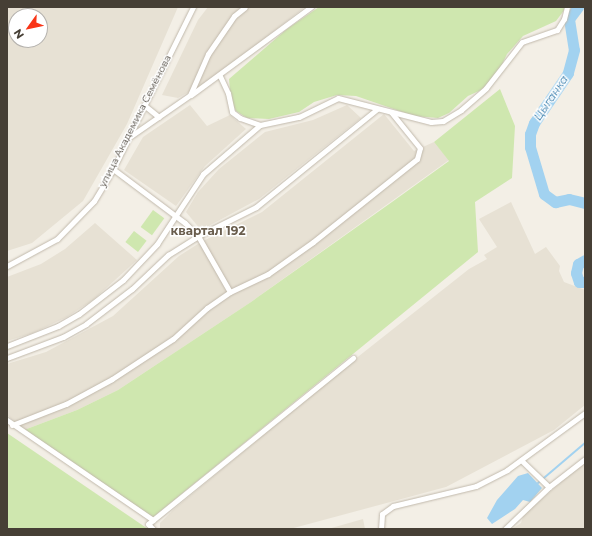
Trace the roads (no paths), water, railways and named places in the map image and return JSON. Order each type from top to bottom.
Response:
[{"type":"street","name":"улица Академика Семёнова","points":[[7,266],[57,239],[94,201],[113,169],[193,7]]},
{"type":"street","points":[[190,95],[208,54],[234,16],[245,7]]},
{"type":"street","points":[[127,139],[220,76],[311,7]]},
{"type":"street","points":[[7,346],[58,326],[79,314],[109,292],[143,260],[177,216],[203,174],[260,125],[299,117],[338,98],[431,122],[449,117],[486,88],[522,42],[556,30],[564,19],[568,7]]},
{"type":"street","points":[[220,76],[228,93],[232,112],[240,118],[260,125]]},
{"type":"street","points":[[144,105],[159,118]]},
{"type":"street","points":[[7,358],[56,340],[86,324],[132,289],[152,268],[198,236],[256,208],[377,108]]},
{"type":"street","points":[[12,425],[66,404],[112,379],[173,339],[207,308],[230,292],[268,274],[313,242],[417,159],[420,148],[391,112]]},
{"type":"street","points":[[113,169],[177,216],[198,236],[230,292]]},
{"type":"street","points":[[153,529],[148,524],[353,358]]},
{"type":"street","points":[[381,529],[382,514],[393,506],[476,486],[521,460],[585,413]]},
{"type":"street","points":[[7,420],[12,425],[153,520]]},
{"type":"street","points":[[505,529],[549,487],[585,459]]},
{"type":"street","points":[[521,460],[549,487]]},
{"type":"water","points":[[528,473],[542,488],[530,502],[523,500],[515,509],[492,524],[487,518],[497,500],[518,476]]},
{"type":"waterway","name":"Цыганка","points":[[578,7],[569,19],[574,50],[568,73],[534,123],[530,134],[530,147],[544,194],[555,202],[569,199],[585,203]]},
{"type":"waterway","name":"Цыганка","points":[[585,260],[578,264],[576,273],[579,282],[585,282]]},
{"type":"waterway","points":[[538,483],[585,443]]},
{"type":"district","name":"квартал 192","points":[[208,231]]}]
